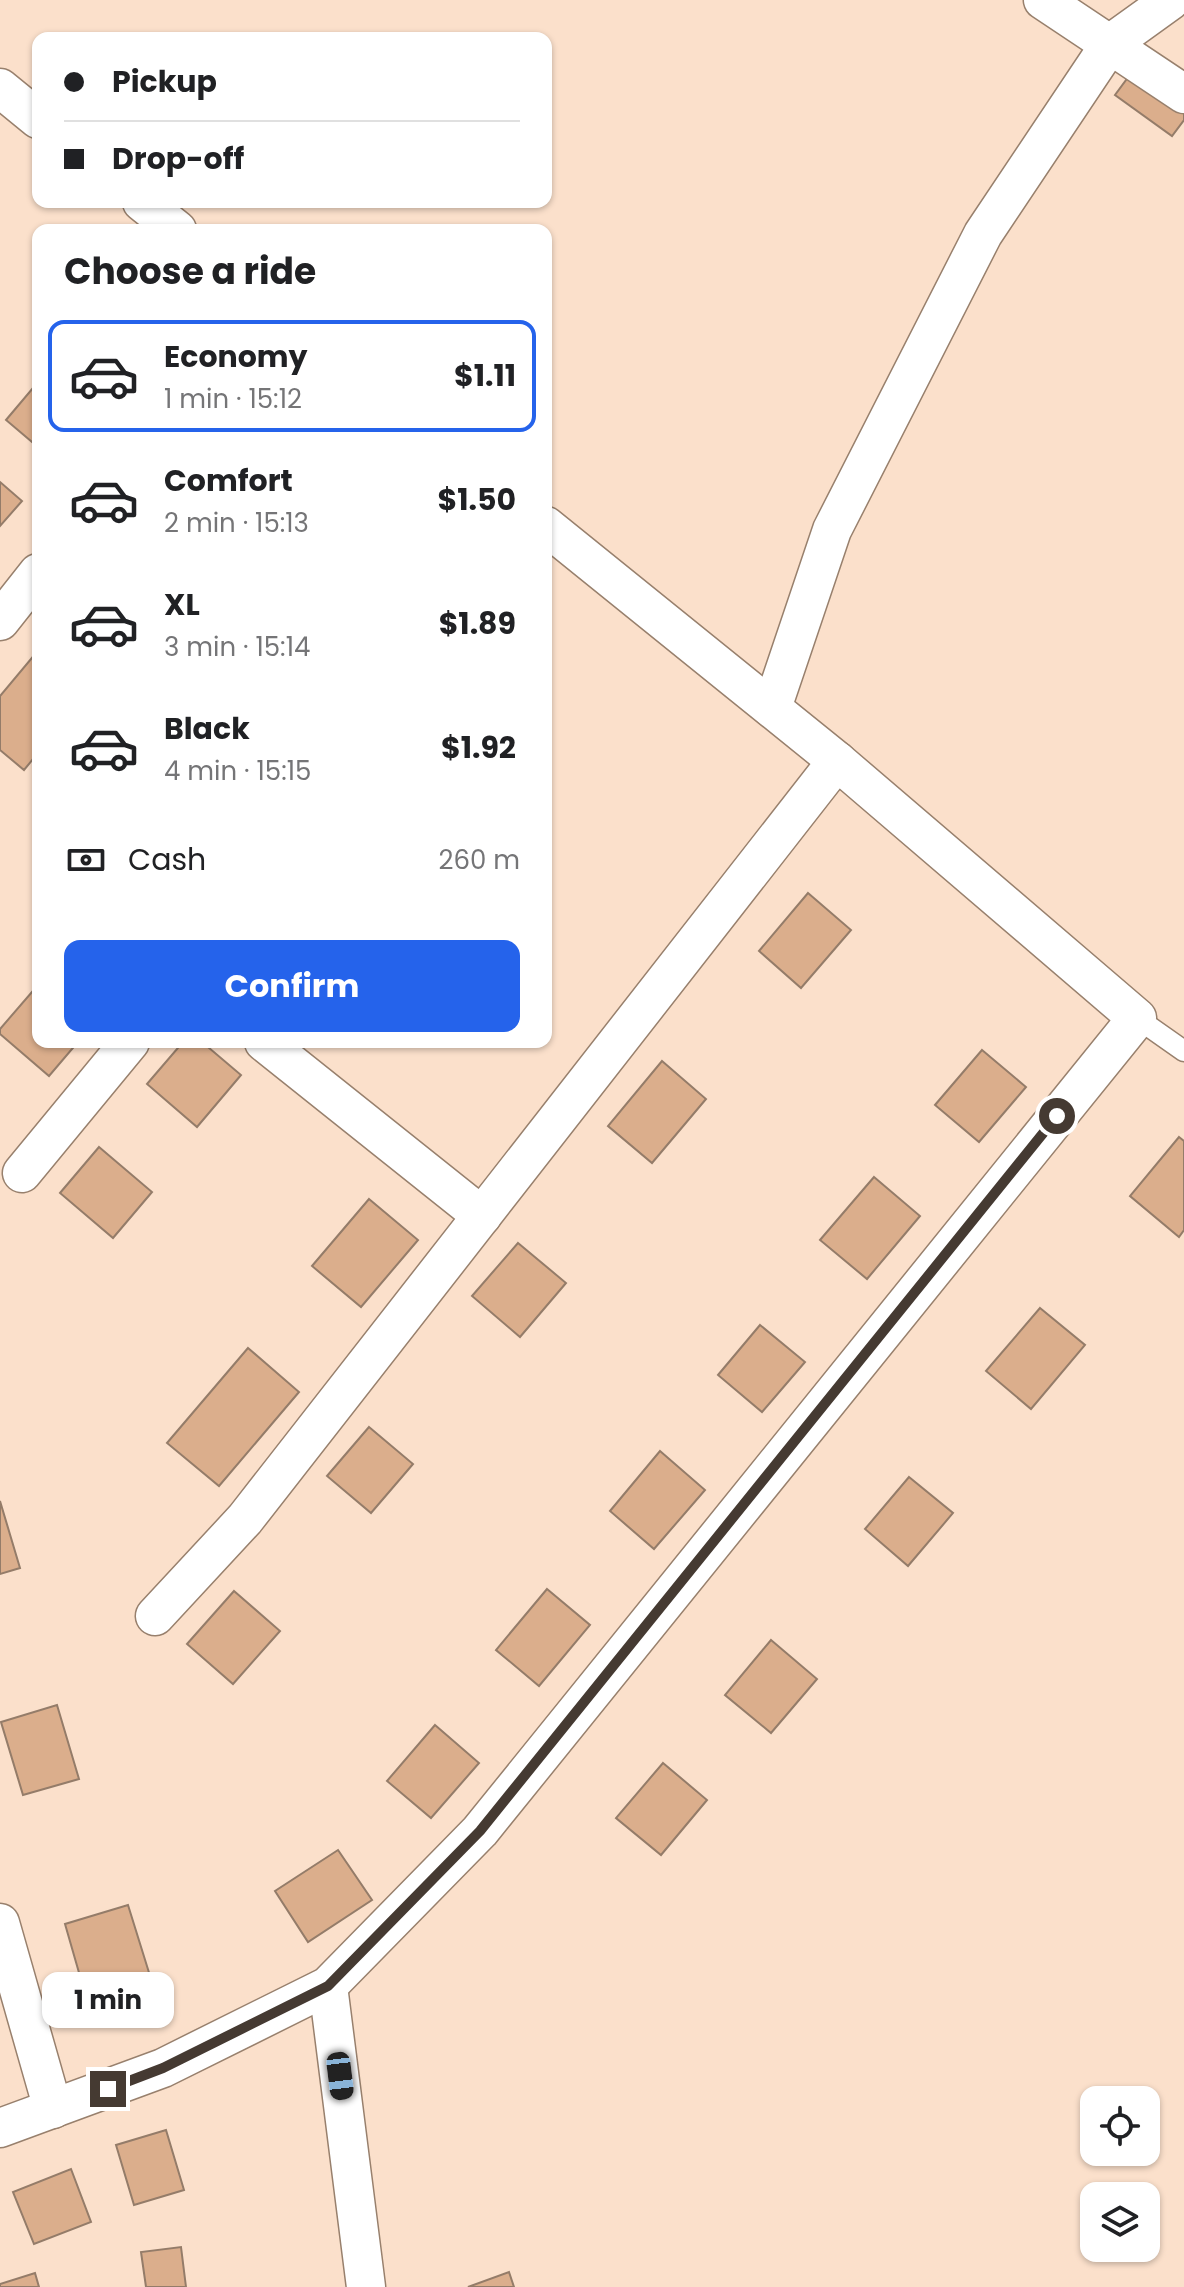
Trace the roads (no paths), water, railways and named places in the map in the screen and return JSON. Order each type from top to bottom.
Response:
[{"type":"street","points":[[1043,0],[1184,94]]},
{"type":"street","points":[[772,708],[832,530],[983,234],[1110,44],[1171,0]]},
{"type":"street","points":[[0,88],[32,114]]},
{"type":"street","points":[[150,208],[170,224]]},
{"type":"street","points":[[0,2128],[163,2068],[328,1986],[480,1831],[1137,1018],[837,761],[552,534]]},
{"type":"street","points":[[0,621],[32,581]]},
{"type":"street","points":[[155,1616],[245,1519],[837,761]]},
{"type":"street","points":[[22,1173],[125,1048]]},
{"type":"street","points":[[272,1048],[482,1216]]},
{"type":"street","points":[[0,1923],[53,2109]]},
{"type":"street","points":[[328,1986],[366,2287]]},
{"type":"lane","points":[[1137,1018],[1184,1051]]}]
